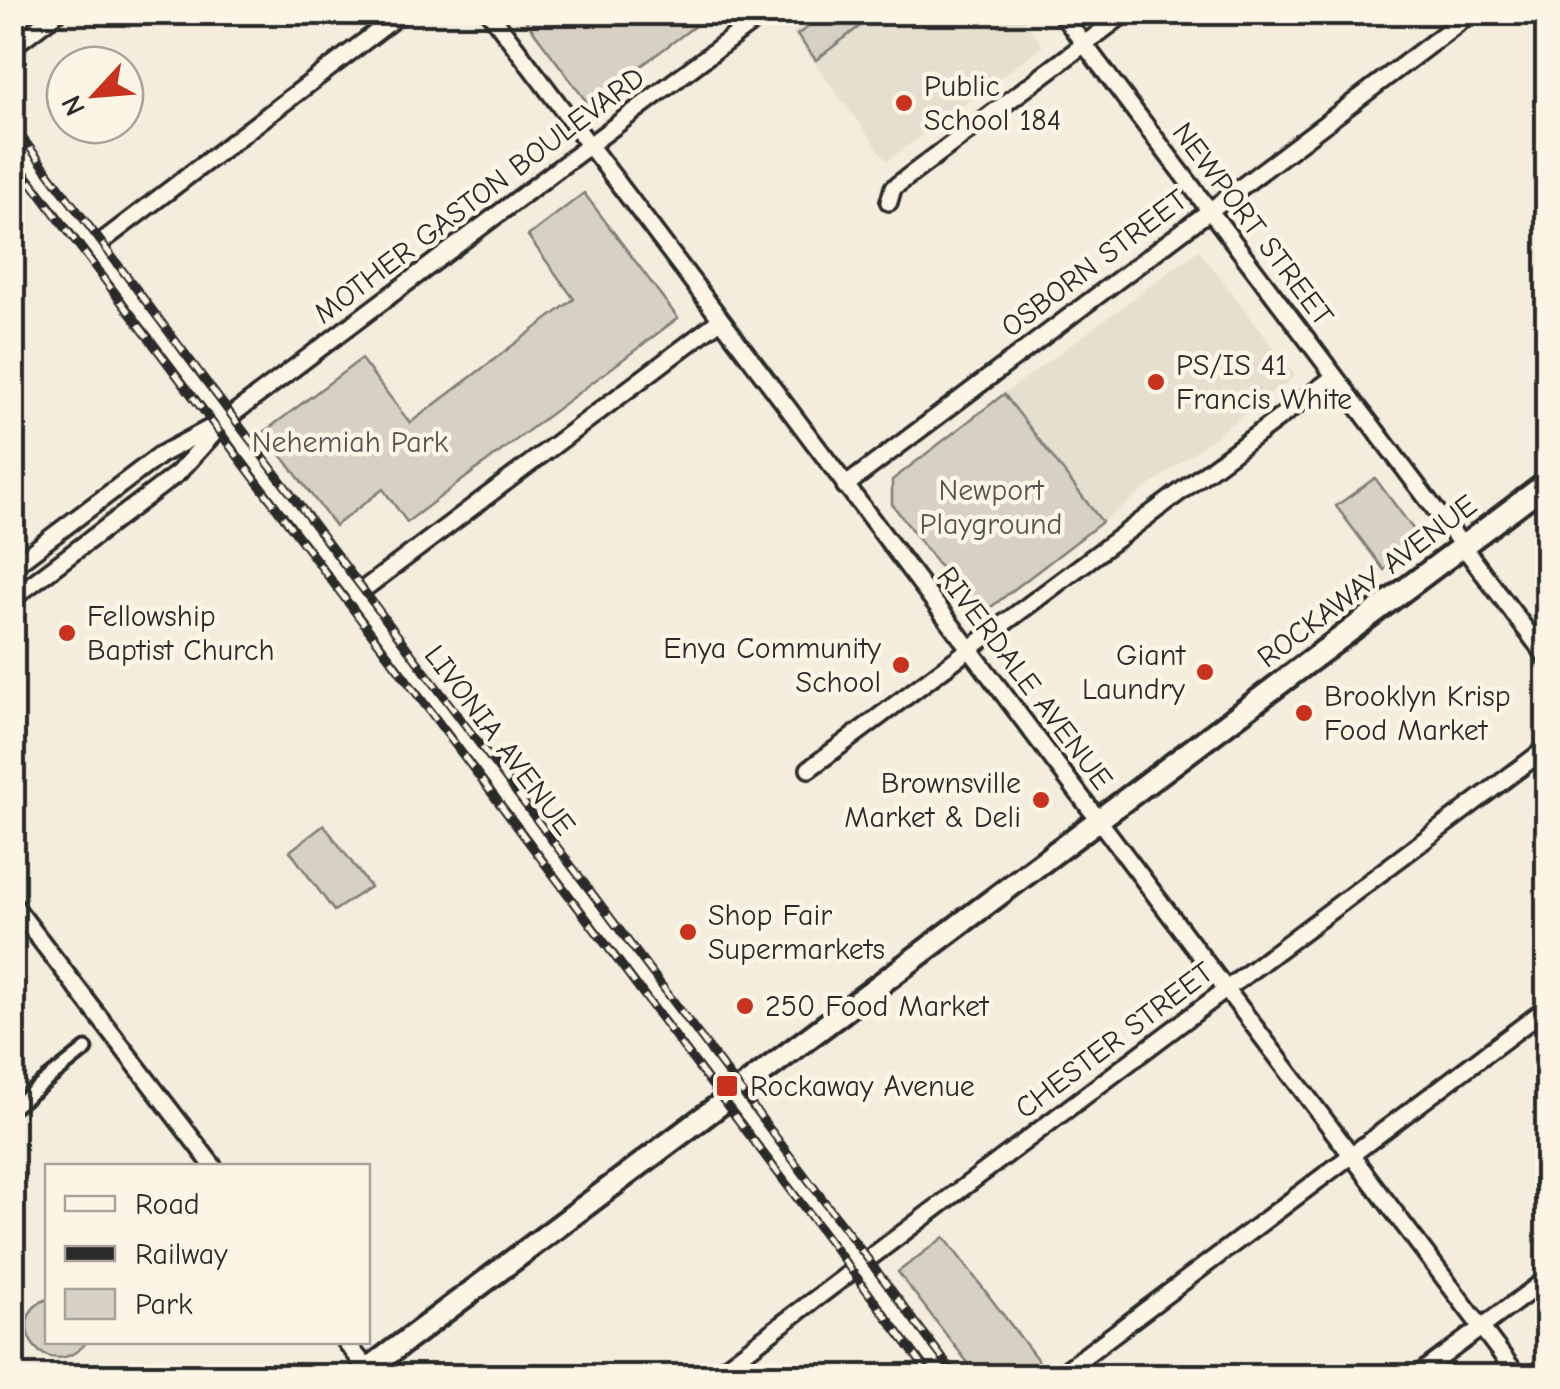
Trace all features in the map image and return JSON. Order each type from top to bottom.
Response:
[{"type":"street","points":[[12,46],[58,12]]},
{"type":"street","points":[[96,246],[403,12]]},
{"type":"street","name":"RIVERDALE AVENUE","points":[[489,12],[1518,1376]]},
{"type":"street","name":"MOTHER GASTON BOULEVARD","points":[[12,566],[160,455],[226,420],[766,12]]},
{"type":"street","name":"NEWPORT STREET","points":[[1060,12],[1548,659]]},
{"type":"street","points":[[889,202],[893,188],[1127,12]]},
{"type":"street","name":"OSBORN STREET","points":[[845,486],[1473,12]]},
{"type":"street","name":"LIVONIA AVENUE","points":[[12,136],[946,1376]]},
{"type":"street","points":[[356,594],[720,320]]},
{"type":"street","points":[[809,770],[1334,377]]},
{"type":"street","name":"MOTHER GASTON BOULEVARD","points":[[12,598],[178,474],[226,420]]},
{"type":"street","name":"ROCKAWAY AVENUE","points":[[367,1374],[1548,482]]},
{"type":"street","name":"CHESTER STREET","points":[[713,1376],[1548,747]]},
{"type":"street","points":[[12,903],[211,1164]]},
{"type":"street","points":[[1058,1376],[1548,1007]]},
{"type":"street","points":[[12,1108],[86,1049]]},
{"type":"street","points":[[1416,1376],[1548,1278]]},
{"type":"street","points":[[347,1344],[367,1374]]},
{"type":"shaded area","name":"Public School 184","points":[[819,13],[1019,13],[1043,46],[887,161],[792,33]]},
{"type":"shaded area","name":"PS/IS 41 Francis White","points":[[1199,250],[1295,376],[1102,522],[1004,394]]},
{"type":"green space","points":[[520,13],[712,13],[589,105]]},
{"type":"green space","points":[[826,13],[849,13],[860,26],[816,60],[797,35]]},
{"type":"green space","name":"Nehemiah Park","points":[[584,193],[678,318],[407,522],[383,489],[335,526],[264,432],[361,359],[410,423],[574,299],[528,236]]},
{"type":"green space","name":"Newport Playground","points":[[1004,394],[1102,522],[978,617],[892,504],[892,480]]},
{"type":"green space","points":[[1375,478],[1422,541],[1384,570],[1336,506]]},
{"type":"green space","points":[[324,825],[370,887],[334,911],[290,851]]},
{"type":"green space","points":[[944,1237],[1040,1363],[1022,1376],[978,1376],[898,1272]]},
{"type":"green space","points":[[45,1300],[45,1344],[84,1344],[71,1354],[56,1358],[43,1354],[28,1333],[28,1320],[34,1308]]},
{"type":"railway","points":[[12,124],[956,1376]]},
{"type":"railway","points":[[12,157],[931,1376]]},
{"type":"place","name":"Public School 184","points":[[904,103]]},
{"type":"place","name":"PS/IS 41 Francis White","points":[[1156,382]]},
{"type":"place","name":"Fellowship Baptist Church","points":[[67,633]]},
{"type":"place","name":"Enya Community School","points":[[901,665]]},
{"type":"place","name":"Giant Laundry","points":[[1205,672]]},
{"type":"place","name":"Brooklyn Krisp Food Market","points":[[1304,713]]},
{"type":"place","name":"Brownsville Market & Deli","points":[[1041,800]]},
{"type":"place","name":"Shop Fair Supermarkets","points":[[688,932]]},
{"type":"place","name":"250 Food Market","points":[[745,1006]]},
{"type":"place","name":"Rockaway Avenue","points":[[727,1086]]}]
